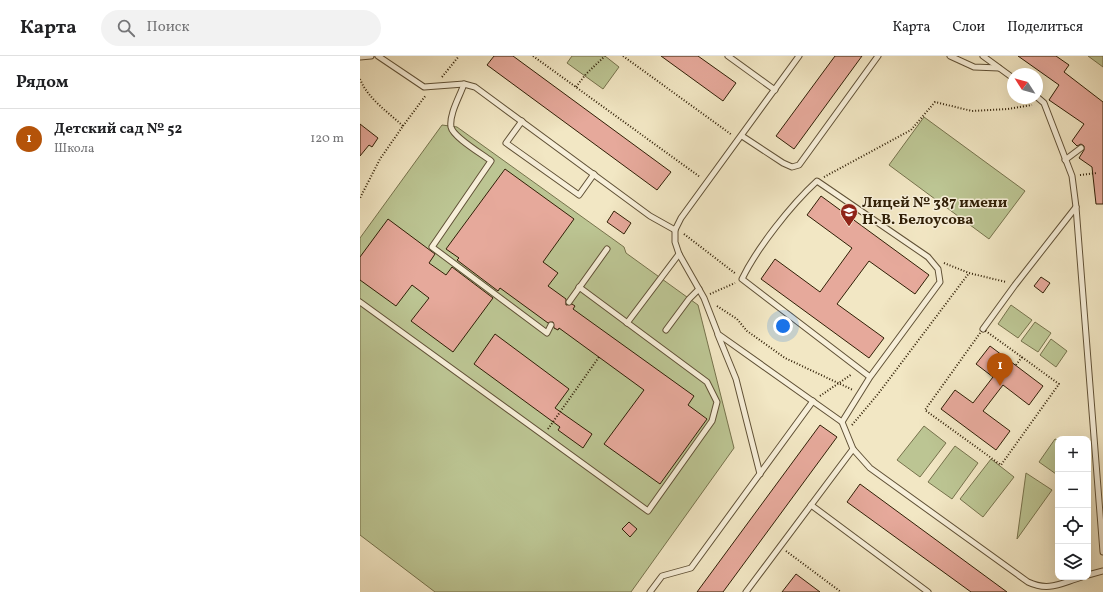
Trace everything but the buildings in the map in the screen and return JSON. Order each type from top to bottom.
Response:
[{"type":"lane","points":[[360,57],[371,56]]},
{"type":"lane","points":[[378,56],[424,87],[464,84],[475,87],[650,216],[675,230]]},
{"type":"lane","points":[[728,56],[775,90]]},
{"type":"lane","points":[[760,474],[736,379],[704,298],[679,254],[675,242],[675,230],[681,218],[741,138],[799,56]]},
{"type":"lane","points":[[741,138],[783,163],[792,167],[799,165],[878,56]]},
{"type":"lane","points":[[950,56],[974,67],[999,68]]},
{"type":"lane","points":[[983,56],[1007,74]]},
{"type":"lane","points":[[464,84],[452,116],[451,126],[454,133],[491,161],[432,247],[547,333],[551,325]]},
{"type":"lane","points":[[1044,103],[1072,176],[1076,207],[1103,552]]},
{"type":"lane","points":[[522,121],[506,143],[579,194],[594,174]]},
{"type":"lane","points":[[1065,160],[1081,148]]},
{"type":"lane","points":[[842,422],[870,377],[940,282],[938,269],[928,257],[817,181],[799,197],[749,265],[742,280],[870,377]]},
{"type":"lane","points":[[984,329],[1015,285],[1076,207]]},
{"type":"lane","points":[[569,302],[607,249]]},
{"type":"lane","points":[[627,323],[679,254]]},
{"type":"lane","points":[[360,302],[648,511],[712,421],[717,402],[707,382],[579,287]]},
{"type":"lane","points":[[666,330],[689,299],[699,289]]},
{"type":"lane","points":[[718,334],[842,422],[852,449],[870,468],[1028,582],[1050,590],[1075,580]]},
{"type":"lane","points":[[650,592],[662,576],[691,568],[813,401]]},
{"type":"lane","points":[[746,592],[852,449]]},
{"type":"lane","points":[[810,505],[928,592]]},
{"type":"lane","points":[[1091,574],[1103,571]]},
{"type":"path","points":[[533,56],[708,182]]},
{"type":"path","points":[[576,87],[586,74],[605,56]]},
{"type":"path","points":[[623,56],[741,138]]},
{"type":"path","points":[[360,79],[368,93],[376,102],[403,126],[380,159],[360,198]]},
{"type":"path","points":[[819,180],[911,130],[935,102],[972,111],[1008,109],[1044,103]]},
{"type":"path","points":[[1072,176],[1097,173]]},
{"type":"path","points":[[675,230],[686,236],[742,280],[704,298]]},
{"type":"path","points":[[928,257],[969,273],[1015,285]]},
{"type":"path","points":[[846,432],[878,394],[969,273]]},
{"type":"path","points":[[704,298],[737,319],[746,331],[784,358],[860,393]]},
{"type":"path","points":[[984,329],[1022,357],[1059,384],[1001,465],[925,410],[984,329]]},
{"type":"path","points":[[544,435],[599,357]]},
{"type":"path","points":[[1016,365],[1022,357]]},
{"type":"path","points":[[813,401],[860,369]]},
{"type":"path","points":[[780,547],[841,592]]},
{"type":"green space","points":[[572,56],[605,56],[619,67],[603,89],[567,63]]},
{"type":"green space","points":[[1088,56],[1103,56],[1103,67]]},
{"type":"green space","points":[[924,117],[1025,191],[989,239],[889,165]]},
{"type":"green space","points":[[442,125],[457,127],[624,247],[626,253],[698,305],[734,448],[631,592],[435,592],[360,535],[360,238]]},
{"type":"green space","points":[[1011,305],[1032,320],[1018,338],[998,324]]},
{"type":"green space","points":[[1035,322],[1051,333],[1038,352],[1021,341]]},
{"type":"green space","points":[[1051,339],[1067,351],[1056,367],[1040,355]]},
{"type":"green space","points":[[924,426],[946,443],[920,477],[897,460]]},
{"type":"green space","points":[[1055,439],[1055,473],[1039,462]]},
{"type":"green space","points":[[955,446],[978,463],[952,499],[928,482]]},
{"type":"green space","points":[[991,459],[1014,477],[983,517],[960,499]]},
{"type":"green space","points":[[1026,473],[1052,490],[1017,539]]},
{"type":"place","name":"Лицей № 387 имени Н. В. Белоусова","points":[[849,227]]},
{"type":"place","name":"Детский сад № 52","points":[[1000,386]]}]
